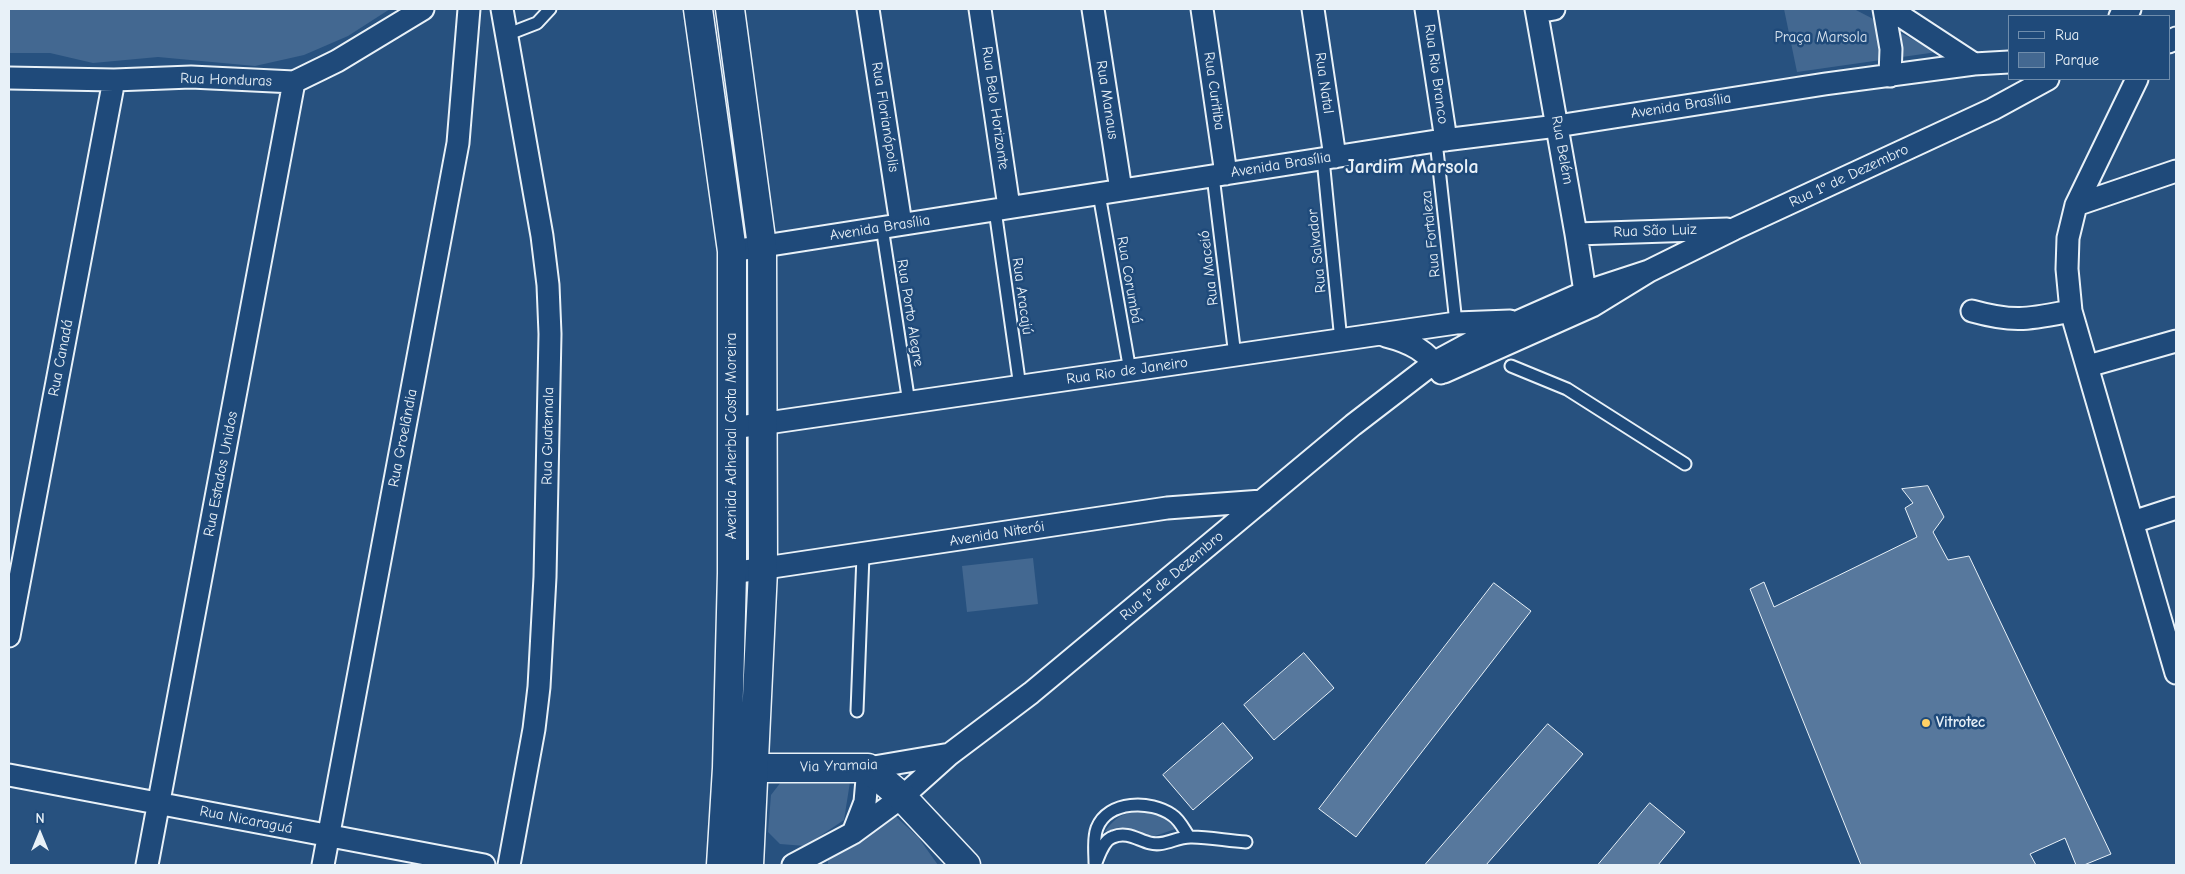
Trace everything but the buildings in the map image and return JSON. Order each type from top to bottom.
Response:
[{"type":"main road","name":"Avenida Adherbal Costa Moreira","points":[[698,9],[732,251],[732,573],[727,768],[721,865]]},
{"type":"main road","name":"Avenida Adherbal Costa Moreira","points":[[730,9],[762,246],[763,570],[749,865]]},
{"type":"main road","name":"Via Yramaia","points":[[727,768],[868,768]]},
{"type":"main road","points":[[868,768],[902,798],[959,861]]},
{"type":"main road","points":[[721,865],[726,865]]},
{"type":"street","name":"Rua Honduras","points":[[9,78],[114,80],[191,77],[294,82],[336,61],[423,9]]},
{"type":"street","name":"Rua Groelândia","points":[[323,865],[458,143],[469,9]]},
{"type":"street","name":"Rua Guatemala","points":[[502,9],[542,236],[548,285],[550,334],[545,577],[539,687],[534,729],[509,865]]},
{"type":"street","name":"Rua Florianópolis","points":[[868,9],[892,226]]},
{"type":"street","name":"Rua Belo Horizonte","points":[[980,9],[1002,209]]},
{"type":"street","name":"Rua Manaus","points":[[1092,9],[1121,190]]},
{"type":"street","name":"Rua Curitiba","points":[[1202,9],[1220,175]]},
{"type":"street","name":"Rua Natal","points":[[1313,9],[1329,158]]},
{"type":"street","name":"Rua Rio Branco","points":[[1426,9],[1441,140]]},
{"type":"street","points":[[1884,9],[1892,49],[1890,76]]},
{"type":"street","points":[[1890,9],[1974,64]]},
{"type":"street","name":"Rua Belém","points":[[1542,10],[1557,126],[1585,292]]},
{"type":"street","name":"Avenida Brasília","points":[[732,251],[1441,140],[1557,126],[1974,64],[2008,62]]},
{"type":"street","name":"Rua Canadá","points":[[9,636],[114,80]]},
{"type":"street","name":"Rua 1º de Dezembro","points":[[1433,362],[1543,327],[1592,306],[1649,271],[1734,229],[1993,109],[2046,80]]},
{"type":"street","points":[[2137,80],[2076,205],[2068,238],[2067,269],[2072,310],[2176,673]]},
{"type":"street","name":"Rua Estados Unidos","points":[[147,865],[294,82]]},
{"type":"street","points":[[2076,205],[2176,171]]},
{"type":"street","name":"Rua São Luiz","points":[[1576,234],[1734,229]]},
{"type":"street","name":"Rua 1º de Dezembro","points":[[793,865],[853,833],[902,798],[950,754],[1030,693],[1433,362],[1585,292],[1649,271]]},
{"type":"street","points":[[1543,327],[1585,292]]},
{"type":"street","points":[[1972,311],[1994,317],[2019,320],[2072,310]]},
{"type":"street","name":"Rua Rio de Janeiro","points":[[733,428],[1341,341],[1447,324],[1521,320]]},
{"type":"street","points":[[1433,362],[1431,334],[1447,324]]},
{"type":"street","points":[[1381,335],[1415,345],[1433,362]]},
{"type":"street","points":[[2088,366],[2176,341]]},
{"type":"street","name":"Avenida Niterói","points":[[732,573],[763,570],[1167,508],[1262,501]]},
{"type":"street","points":[[2133,522],[2176,508]]},
{"type":"street","name":"Via Yramaia","points":[[868,768],[950,754]]},
{"type":"street","points":[[853,833],[865,802],[868,768]]},
{"type":"street","name":"Rua Nicaraguá","points":[[9,775],[484,865]]},
{"type":"lane","points":[[506,35],[537,24],[550,9]]},
{"type":"lane","name":"Rua Fortaleza","points":[[1441,140],[1447,324]]},
{"type":"lane","name":"Rua Salvador","points":[[1329,158],[1341,341]]},
{"type":"lane","name":"Rua Maceió","points":[[1220,175],[1235,356]]},
{"type":"lane","name":"Rua Corumbá","points":[[1099,194],[1130,371]]},
{"type":"lane","name":"Rua Aracajú","points":[[1002,209],[1020,387]]},
{"type":"lane","name":"Rua Porto Alegre","points":[[892,226],[909,403]]},
{"type":"lane","points":[[1511,366],[1566,389],[1685,464]]},
{"type":"lane","points":[[857,711],[863,555]]},
{"type":"lane","points":[[1096,865],[1094,844],[1096,828],[1104,816],[1130,804],[1164,811],[1177,820],[1189,837]]},
{"type":"lane","points":[[1096,865],[1105,844],[1111,837],[1120,835],[1132,836],[1150,843],[1160,844],[1189,837],[1246,842]]},
{"type":"green space","points":[[9,9],[390,9],[348,36],[304,55],[255,66],[158,57],[93,63],[50,53],[9,53]]},
{"type":"green space","name":"Praça Marsola","points":[[1784,9],[1854,9],[1937,52],[1797,72]]},
{"type":"green space","points":[[1033,558],[1038,604],[967,612],[962,566]]},
{"type":"green space","points":[[781,782],[850,782],[844,820],[805,846],[780,844],[768,832],[771,795]]},
{"type":"green space","points":[[1144,812],[1170,819],[1178,828],[1155,836],[1121,830],[1105,831],[1114,821],[1122,816]]},
{"type":"green space","points":[[892,813],[918,837],[938,865],[828,865],[828,859]]},
{"type":"place","name":"Vitrotec","points":[[1926,723]]},
{"type":"district","name":"Jardim Marsola","points":[[1412,167]]}]
